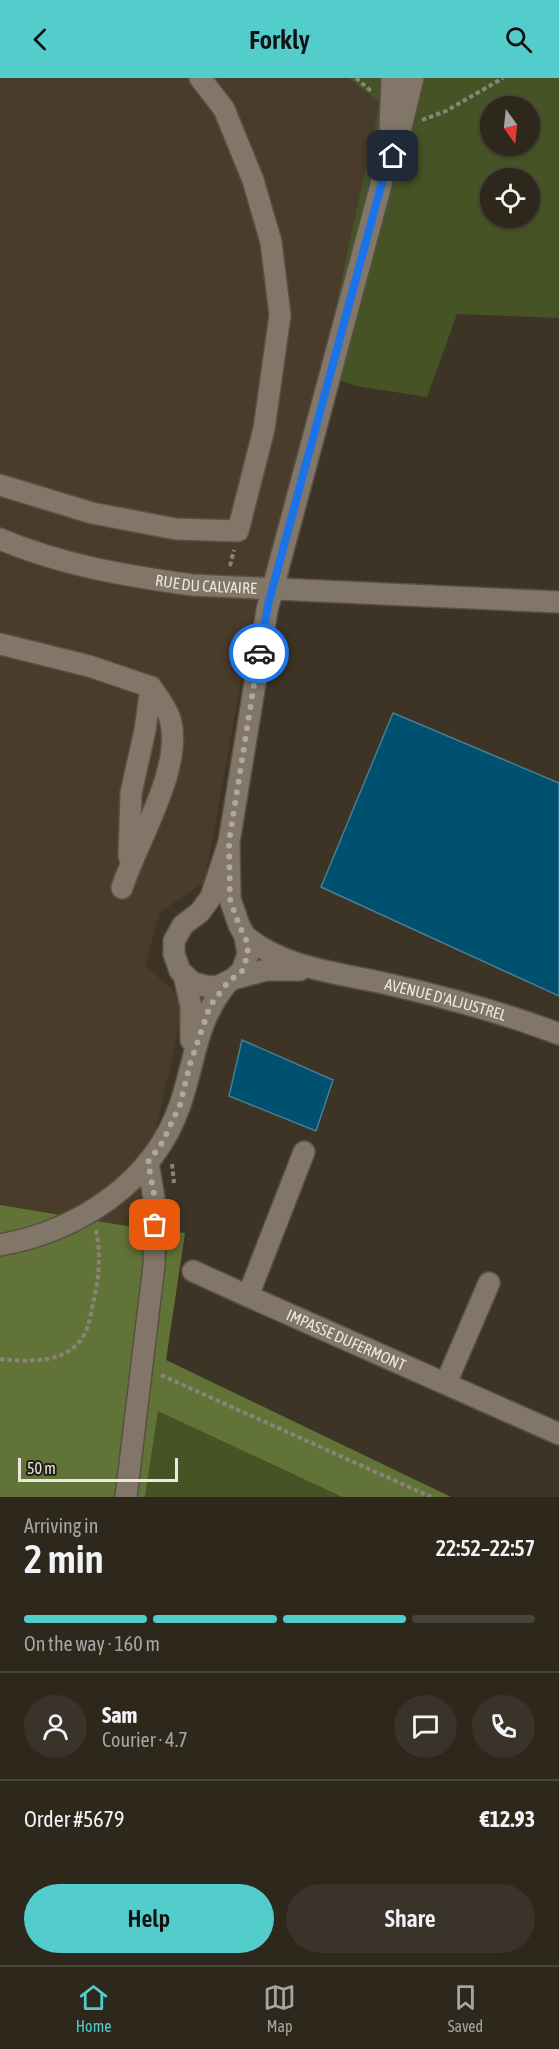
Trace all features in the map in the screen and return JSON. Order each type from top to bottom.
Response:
[{"type":"street","points":[[0,485],[102,515],[176,529],[238,531],[264,429],[280,315],[272,242],[254,180],[224,109],[200,78]]},
{"type":"street","points":[[381,186],[390,132],[392,78]]},
{"type":"street","points":[[231,981],[217,987],[193,983],[177,966],[173,947],[179,930],[200,912],[211,897],[229,842],[259,653],[273,590],[381,186],[399,136],[413,78]]},
{"type":"street","name":"RUE DU CALVAIRE","points":[[0,539],[53,558],[134,577],[273,590],[559,602]]},
{"type":"street","points":[[0,644],[89,666],[151,687],[170,718],[172,747],[162,793],[125,878],[131,793],[145,730],[151,687]]},
{"type":"street","points":[[0,1245],[49,1233],[92,1212],[132,1179],[148,1162],[165,1137],[180,1105],[190,1064],[210,1006],[242,971],[246,960],[248,948],[230,899],[229,842]]},
{"type":"street","points":[[193,917],[205,913],[217,913],[229,918],[242,931]]},
{"type":"street","name":"AVENUE D'ALJUSTREL","points":[[242,931],[268,953],[304,966],[440,996],[559,1034]]},
{"type":"street","name":"AVENUE D'ALJUSTREL","points":[[231,981],[266,970],[301,969],[328,972]]},
{"type":"street","points":[[184,975],[191,1006],[190,1064]]},
{"type":"street","points":[[248,1296],[304,1152]]},
{"type":"street","points":[[126,1497],[153,1265],[156,1205],[148,1162]]},
{"type":"street","name":"IMPASSE DUFERMONT","points":[[193,1271],[559,1434]]},
{"type":"street","points":[[446,1383],[489,1283]]},
{"type":"path","points":[[224,587],[238,531]]},
{"type":"path","points":[[165,1137],[175,1177],[174,1189]]},
{"type":"path","points":[[0,1359],[47,1360],[62,1353],[83,1337],[98,1281],[99,1243],[92,1212]]},
{"type":"path","points":[[154,1372],[431,1497]]},
{"type":"shaded area","points":[[0,78],[348,78],[381,102],[321,374],[251,624],[205,882],[160,912],[145,965],[182,999],[175,1047],[133,1227],[0,1205]]},
{"type":"green space","points":[[348,78],[559,78],[559,318],[457,314],[427,397],[356,386],[321,374],[380,102]]},
{"type":"green space","points":[[0,1205],[133,1227],[185,1233],[166,1360],[451,1497],[342,1497],[158,1411],[145,1497],[0,1497]]},
{"type":"green space","points":[[158,1410],[342,1497],[145,1497]]},
{"type":"water","points":[[393,713],[559,783],[559,996],[321,887]]},
{"type":"water","points":[[242,1040],[333,1080],[316,1131],[229,1096]]},
{"type":"way so far","points":[[155,1225],[156,1205],[148,1162],[162,1143],[180,1105],[190,1064],[210,1006],[228,982],[242,971],[248,954],[247,942],[230,899],[229,842],[259,653]]},
{"type":"route","points":[[259,653],[269,601],[381,186],[393,156]]}]
